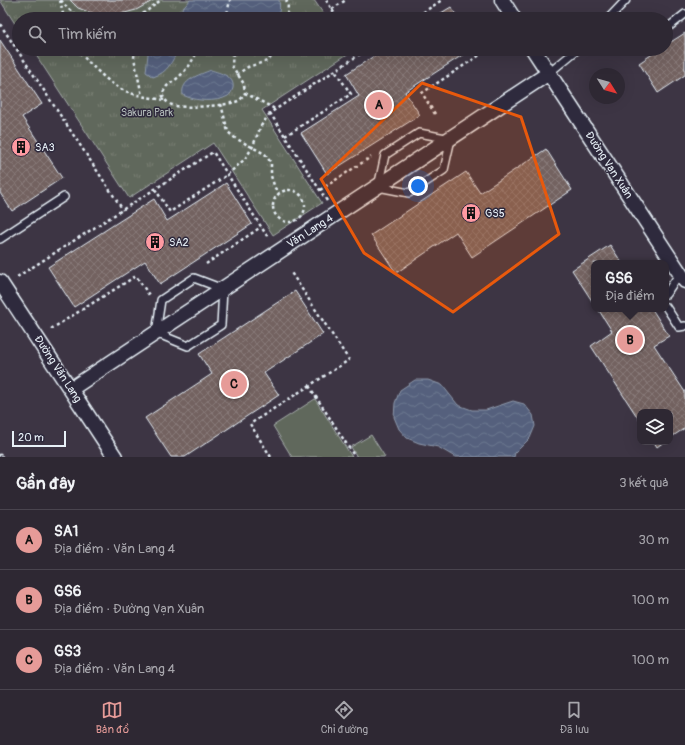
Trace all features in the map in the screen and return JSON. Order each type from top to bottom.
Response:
[{"type":"street","points":[[502,0],[510,12]]},
{"type":"street","name":"Đường Vạn Xuân","points":[[538,56],[682,277]]},
{"type":"street","name":"Văn Lang 4","points":[[71,389],[549,73]]},
{"type":"street","name":"Đường Văn Lang","points":[[0,282],[114,457]]},
{"type":"lane","points":[[615,12],[626,0]]},
{"type":"lane","points":[[673,23],[685,14]]},
{"type":"lane","points":[[549,73],[570,56]]},
{"type":"lane","points":[[419,133],[451,139],[444,170],[408,192],[378,186],[385,155],[419,133]]},
{"type":"lane","points":[[0,239],[64,197]]},
{"type":"lane","points":[[669,291],[682,277]]},
{"type":"lane","points":[[194,278],[223,289],[221,324],[188,346],[156,333],[161,300],[194,278]]},
{"type":"lane","points":[[669,312],[679,327],[685,326]]},
{"type":"path","points":[[61,0],[63,12]]},
{"type":"path","points":[[61,0],[66,8],[71,12]]},
{"type":"path","points":[[146,12],[161,0]]},
{"type":"path","points":[[227,12],[230,0]]},
{"type":"path","points":[[286,0],[288,4],[287,12]]},
{"type":"path","points":[[326,0],[334,12]]},
{"type":"path","points":[[332,9],[346,0]]},
{"type":"path","points":[[424,12],[442,0]]},
{"type":"path","points":[[0,24],[12,42]]},
{"type":"path","points":[[21,56],[123,210]]},
{"type":"path","points":[[83,56],[122,90],[142,96],[165,100]]},
{"type":"path","points":[[134,56],[142,96]]},
{"type":"path","points":[[195,56],[189,66],[179,77],[167,86],[162,94],[165,100],[173,106],[195,107],[239,100],[245,92],[244,84],[232,66],[233,56]]},
{"type":"path","points":[[237,75],[250,66],[260,64],[271,59],[272,56]]},
{"type":"path","points":[[155,189],[170,212],[227,175],[245,159],[252,148],[261,126],[270,113],[358,56]]},
{"type":"path","points":[[435,114],[422,93],[478,56]]},
{"type":"path","points":[[285,136],[351,94],[335,71]]},
{"type":"path","points":[[245,92],[276,110]]},
{"type":"path","points":[[221,104],[228,132],[235,138],[265,154],[271,163],[271,176],[275,188],[279,193]]},
{"type":"path","points":[[270,113],[330,205]]},
{"type":"path","points":[[17,277],[213,152],[272,243]]},
{"type":"path","points":[[320,190],[372,157]]},
{"type":"path","points":[[287,190],[295,192],[302,197],[304,204],[303,213],[298,219],[290,222],[282,221],[276,216],[273,208],[274,200],[279,193],[287,190]]},
{"type":"path","points":[[206,264],[261,227]]},
{"type":"path","points":[[271,457],[250,424],[349,360],[290,271]]},
{"type":"path","points":[[51,329],[136,276],[150,296]]},
{"type":"path","points":[[309,386],[355,457]]},
{"type":"highlighted area","points":[[422,83],[521,117],[559,234],[453,312],[364,253],[321,179]]},
{"type":"green space","points":[[0,0],[314,0],[322,12],[12,12],[12,19]]},
{"type":"green space","name":"Sakura Park","points":[[37,56],[344,56],[262,110],[322,203],[273,235],[213,143],[129,198]]},
{"type":"green space","points":[[315,399],[352,457],[292,457],[273,426]]},
{"type":"green space","points":[[371,435],[385,457],[357,457],[351,447]]},
{"type":"water","points":[[190,0],[279,0],[280,5],[278,12],[177,12]]},
{"type":"water","points":[[148,56],[175,56],[166,69],[158,75],[153,77],[146,72]]},
{"type":"water","points":[[211,70],[226,76],[232,81],[233,88],[229,95],[217,100],[205,100],[193,99],[183,95],[184,85],[187,82],[196,76]]},
{"type":"water","points":[[415,380],[428,380],[442,385],[458,405],[472,410],[486,410],[513,401],[524,404],[533,415],[535,426],[530,438],[515,453],[514,457],[455,457],[438,447],[419,443],[407,438],[399,429],[394,417],[395,403],[400,390]]},
{"type":"building","points":[[70,0],[154,0],[136,10],[128,12],[89,12],[78,8]]},
{"type":"building","points":[[451,7],[454,12],[443,12]]},
{"type":"building","points":[[685,33],[685,75],[658,93],[639,63],[650,56],[673,56],[673,41]]},
{"type":"building","name":"SA3","points":[[0,40],[42,104],[22,117],[62,178],[12,211],[0,193]]},
{"type":"building","points":[[374,56],[461,56],[405,92],[420,115],[327,174],[301,133],[359,96],[346,74]]},
{"type":"building","name":"GS5","points":[[546,149],[572,190],[472,257],[456,232],[396,273],[371,235],[466,172],[480,193]]},
{"type":"building","name":"SA2","points":[[226,183],[252,224],[160,284],[145,261],[74,307],[48,267],[154,199],[167,221]]},
{"type":"building","points":[[610,245],[620,260],[591,260],[591,299],[572,270]]},
{"type":"building","points":[[295,291],[323,334],[264,373],[279,395],[185,457],[171,457],[145,418],[212,374],[199,354]]},
{"type":"building","points":[[600,312],[654,312],[669,336],[654,345],[685,392],[685,428],[673,436],[673,409],[637,409],[637,416],[591,346],[612,331]]},
{"type":"place","name":"SA1","points":[[379,105]]},
{"type":"place","name":"SA3","points":[[21,147]]},
{"type":"place","name":"GS5","points":[[471,213]]},
{"type":"place","name":"SA2","points":[[155,242]]},
{"type":"place","name":"GS6","points":[[630,340]]},
{"type":"place","name":"GS3","points":[[234,384]]}]
